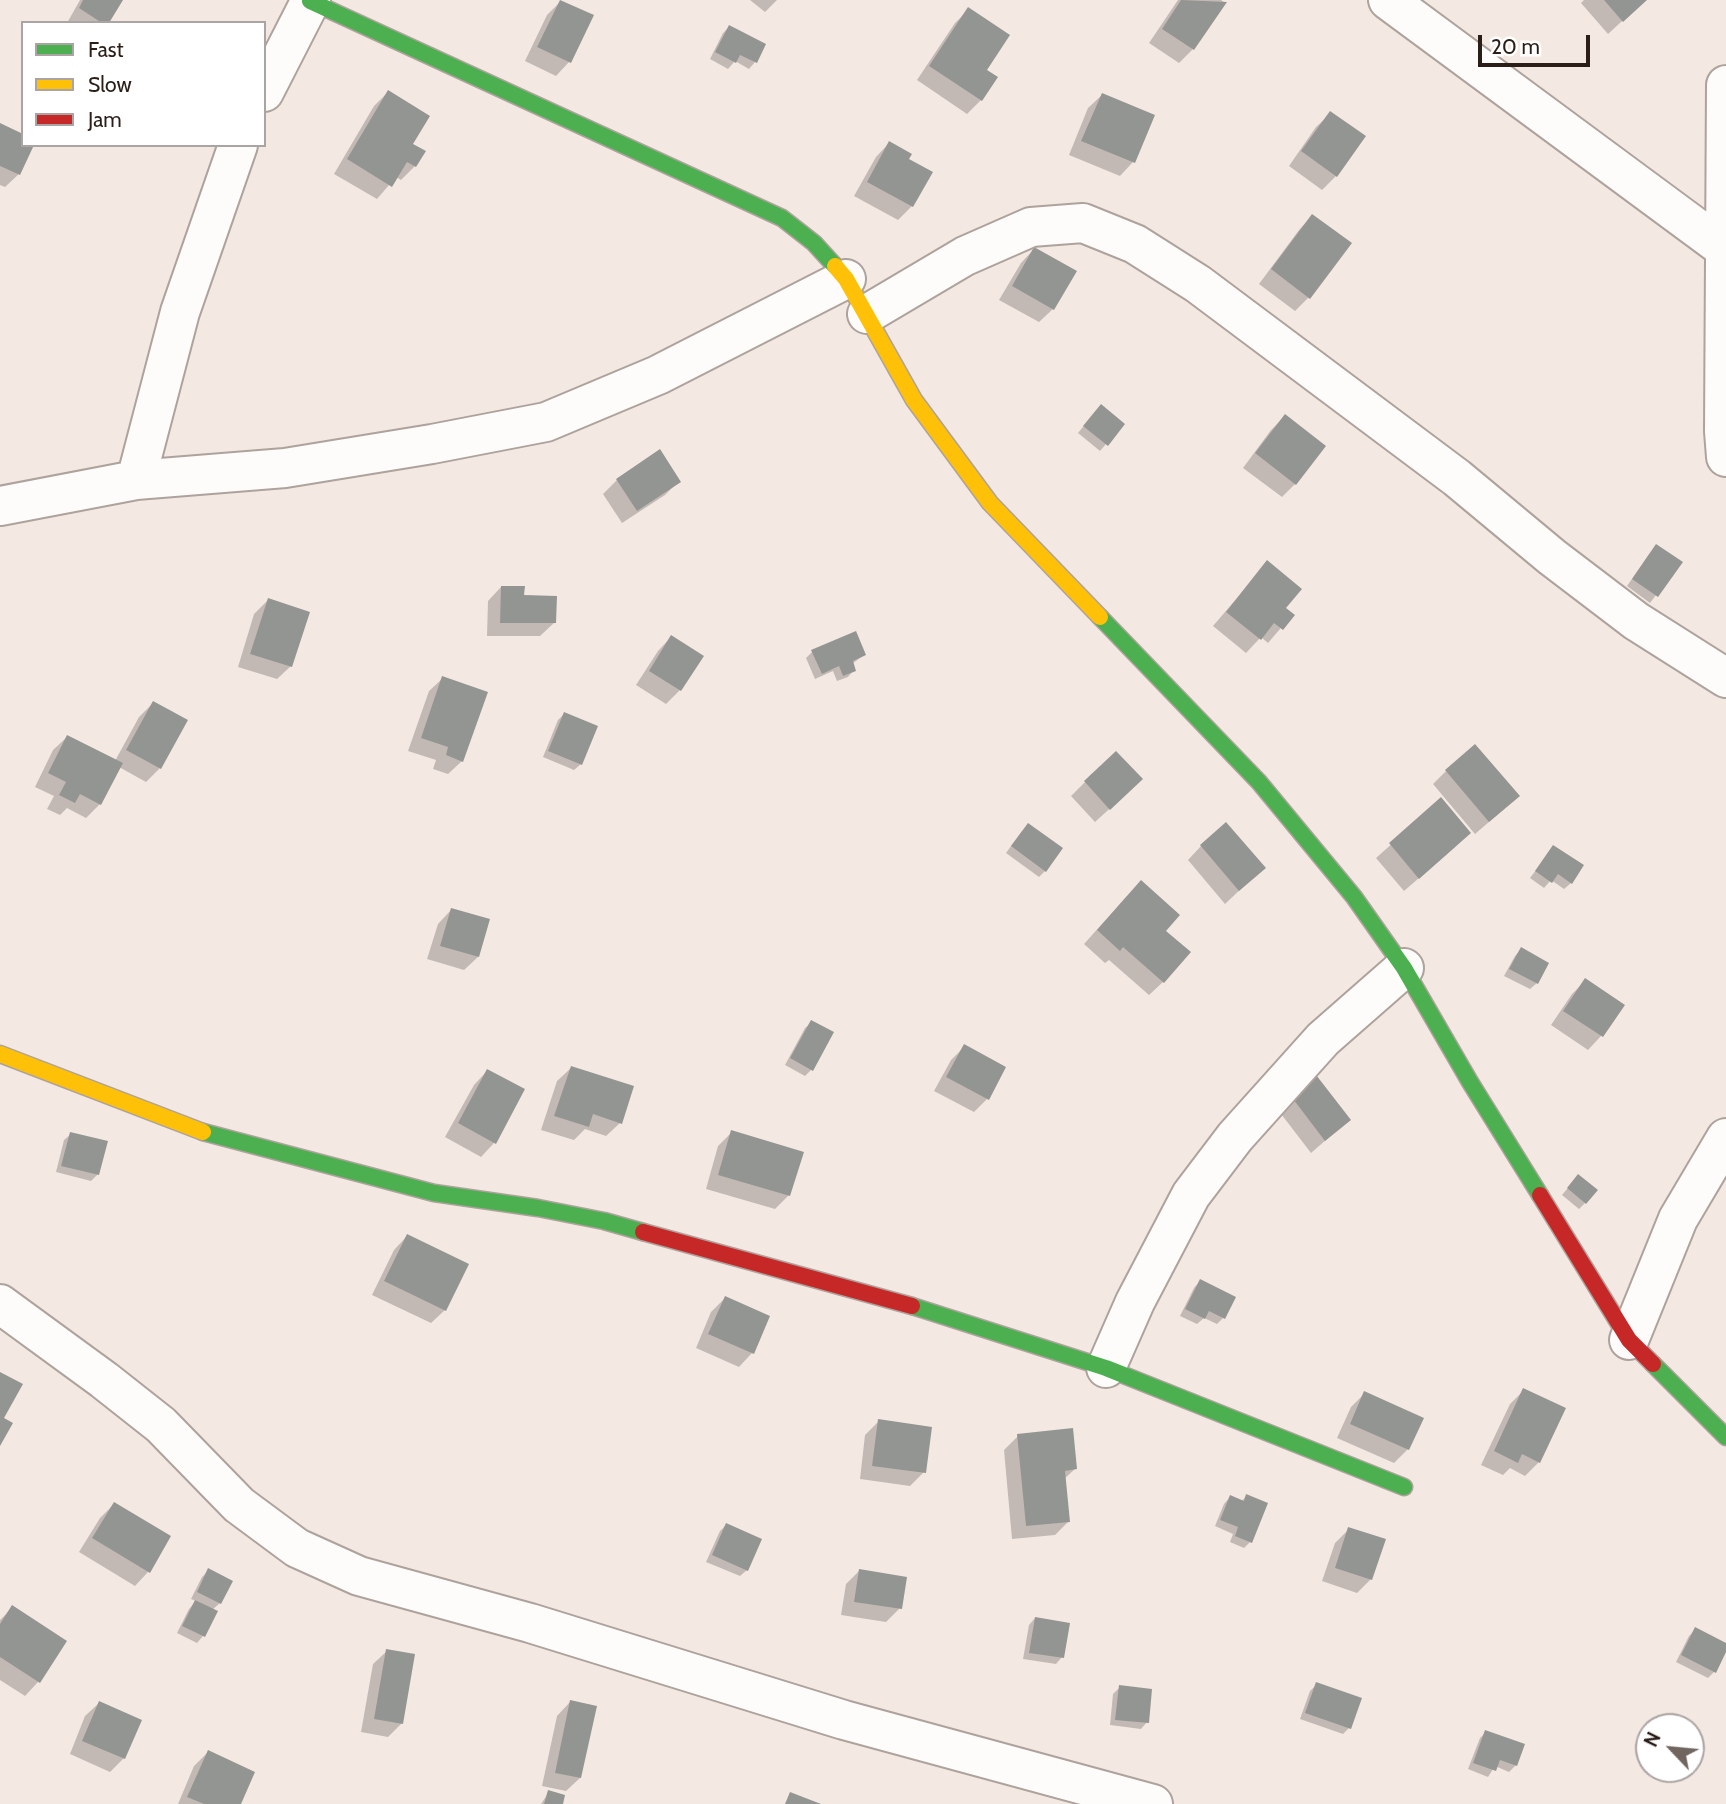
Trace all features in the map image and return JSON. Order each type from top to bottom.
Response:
[{"type":"street","points":[[266,88],[310,0],[782,218],[814,243],[846,279],[914,400],[990,503],[1259,782],[1354,897],[1404,968],[1470,1082],[1629,1340],[1726,1437]]},
{"type":"street","points":[[1388,0],[1725,249]]},
{"type":"street","points":[[1726,85],[1726,457]]},
{"type":"street","points":[[136,480],[180,312],[237,147]]},
{"type":"street","points":[[867,314],[965,256],[1031,227],[1083,223],[1135,244],[1198,284],[1457,478],[1552,557],[1636,621],[1726,678]]},
{"type":"street","points":[[0,506],[136,480],[285,468],[546,422],[659,375],[846,279]]},
{"type":"street","points":[[1107,1367],[1135,1302],[1191,1195],[1235,1137],[1323,1039],[1404,968]]},
{"type":"street","points":[[0,1054],[201,1131],[345,1171],[434,1192],[604,1221],[918,1308],[1107,1367],[1404,1488]]},
{"type":"street","points":[[1629,1340],[1678,1219],[1726,1139]]},
{"type":"street","points":[[0,1304],[161,1425],[239,1505],[297,1548],[359,1576],[530,1623],[844,1720],[1153,1804]]},
{"type":"building","points":[[83,0],[123,0],[110,21],[99,21],[79,8]]},
{"type":"building","points":[[560,0],[594,15],[571,63],[537,47]]},
{"type":"building","points":[[1181,0],[1227,2],[1194,50],[1162,29]]},
{"type":"building","points":[[1604,0],[1647,0],[1623,22]]},
{"type":"building","points":[[968,7],[1010,35],[987,70],[998,77],[982,101],[929,66]]},
{"type":"building","points":[[729,25],[766,44],[757,63],[740,55],[736,63],[715,52]]},
{"type":"building","points":[[388,90],[430,116],[413,144],[426,151],[416,167],[407,162],[392,187],[347,159]]},
{"type":"building","points":[[1102,93],[1155,115],[1135,163],[1081,141]]},
{"type":"building","points":[[1330,111],[1366,136],[1337,177],[1301,151]]},
{"type":"building","points":[[0,123],[21,133],[21,147],[33,147],[20,175],[0,166]]},
{"type":"building","points":[[889,141],[912,154],[909,159],[933,172],[913,207],[867,182]]},
{"type":"building","points":[[1312,214],[1352,243],[1310,299],[1271,269]]},
{"type":"building","points":[[1034,247],[1077,271],[1054,310],[1012,286]]},
{"type":"building","points":[[1101,404],[1125,424],[1108,446],[1083,426]]},
{"type":"building","points":[[1285,414],[1326,446],[1296,485],[1255,453]]},
{"type":"building","points":[[660,449],[681,482],[637,511],[616,479]]},
{"type":"building","points":[[1656,544],[1683,562],[1658,597],[1632,579]]},
{"type":"building","points":[[1267,560],[1302,589],[1286,608],[1295,615],[1283,630],[1274,623],[1261,640],[1226,612]]},
{"type":"building","points":[[501,586],[525,586],[524,595],[557,596],[556,623],[500,623]]},
{"type":"building","points":[[268,598],[310,612],[292,667],[250,654]]},
{"type":"building","points":[[856,631],[866,655],[853,661],[856,671],[843,676],[839,666],[822,674],[811,650]]},
{"type":"building","points":[[671,635],[704,656],[681,691],[649,671]]},
{"type":"building","points":[[442,676],[488,692],[463,762],[446,755],[448,747],[421,738]]},
{"type":"building","points":[[153,701],[188,720],[161,769],[126,750]]},
{"type":"building","points":[[564,712],[598,726],[582,765],[548,751]]},
{"type":"building","points":[[67,735],[123,763],[101,805],[80,794],[75,803],[59,795],[66,782],[48,773]]},
{"type":"building","points":[[1475,744],[1520,796],[1489,822],[1445,770]]},
{"type":"building","points":[[1116,751],[1143,779],[1110,810],[1084,781]]},
{"type":"building","points":[[1441,797],[1471,833],[1419,879],[1389,843]]},
{"type":"building","points":[[1226,822],[1266,868],[1239,891],[1200,845]]},
{"type":"building","points":[[1028,823],[1063,848],[1046,872],[1011,846]]},
{"type":"building","points":[[1553,845],[1584,865],[1572,884],[1558,874],[1552,883],[1535,871]]},
{"type":"building","points":[[1141,880],[1180,915],[1166,931],[1191,952],[1164,983],[1123,947],[1120,951],[1097,930]]},
{"type":"building","points":[[451,908],[490,919],[479,957],[440,946]]},
{"type":"building","points":[[1521,947],[1549,963],[1538,984],[1509,969]]},
{"type":"building","points":[[1585,978],[1625,1005],[1603,1037],[1563,1011]]},
{"type":"building","points":[[811,1020],[834,1032],[813,1071],[790,1058]]},
{"type":"building","points":[[964,1044],[1006,1067],[989,1100],[946,1077]]},
{"type":"building","points":[[571,1066],[634,1086],[622,1124],[593,1114],[589,1127],[554,1116]]},
{"type":"building","points":[[487,1069],[525,1089],[496,1144],[458,1123]]},
{"type":"building","points":[[1313,1071],[1351,1120],[1325,1141],[1287,1091]]},
{"type":"building","points":[[731,1130],[804,1152],[790,1196],[718,1175]]},
{"type":"building","points":[[70,1132],[108,1141],[99,1175],[61,1166]]},
{"type":"building","points":[[1578,1174],[1598,1190],[1586,1204],[1567,1188]]},
{"type":"building","points":[[407,1234],[469,1264],[446,1311],[384,1281]]},
{"type":"building","points":[[1200,1279],[1236,1297],[1225,1319],[1209,1311],[1205,1319],[1185,1309]]},
{"type":"building","points":[[725,1296],[770,1316],[754,1354],[708,1334]]},
{"type":"building","points":[[0,1372],[23,1384],[4,1418],[13,1423],[0,1446]]},
{"type":"building","points":[[1523,1388],[1566,1408],[1540,1463],[1522,1454],[1518,1463],[1494,1451]]},
{"type":"building","points":[[1364,1391],[1424,1418],[1409,1450],[1350,1424]]},
{"type":"building","points":[[878,1419],[932,1427],[926,1473],[872,1466]]},
{"type":"building","points":[[1073,1428],[1077,1469],[1065,1471],[1070,1522],[1026,1526],[1017,1434]]},
{"type":"building","points":[[1246,1494],[1268,1503],[1252,1543],[1235,1536],[1238,1527],[1220,1520],[1230,1495],[1244,1501]]},
{"type":"building","points":[[114,1502],[171,1536],[150,1573],[92,1538]]},
{"type":"building","points":[[726,1523],[762,1539],[748,1571],[712,1555]]},
{"type":"building","points":[[1348,1527],[1386,1539],[1372,1580],[1335,1568]]},
{"type":"building","points":[[208,1568],[233,1581],[221,1604],[197,1592]]},
{"type":"building","points":[[859,1569],[907,1577],[902,1609],[854,1602]]},
{"type":"building","points":[[195,1600],[218,1611],[205,1637],[182,1626]]},
{"type":"building","points":[[12,1605],[67,1641],[40,1683],[0,1657],[0,1624]]},
{"type":"building","points":[[1035,1617],[1070,1623],[1064,1658],[1029,1653]]},
{"type":"building","points":[[1695,1627],[1726,1643],[1726,1652],[1716,1673],[1681,1655]]},
{"type":"building","points":[[386,1649],[415,1654],[403,1724],[374,1719]]},
{"type":"building","points":[[1316,1682],[1362,1698],[1351,1729],[1305,1713]]},
{"type":"building","points":[[1119,1685],[1152,1689],[1149,1723],[1115,1720]]},
{"type":"building","points":[[570,1700],[597,1706],[581,1778],[555,1773]]},
{"type":"building","points":[[99,1701],[142,1720],[125,1759],[82,1741]]},
{"type":"building","points":[[1485,1730],[1525,1744],[1517,1766],[1500,1760],[1496,1771],[1473,1763]]},
{"type":"building","points":[[208,1750],[255,1772],[241,1804],[204,1804],[187,1797]]},
{"type":"building","points":[[548,1790],[565,1795],[563,1804],[544,1804]]},
{"type":"building","points":[[790,1792],[821,1804],[785,1804]]},
{"type":"traffic: fast","points":[[310,1],[782,218],[814,243],[835,266]]},
{"type":"traffic: fast","points":[[1100,617],[1259,782],[1354,897],[1404,968],[1540,1195]]},
{"type":"traffic: fast","points":[[203,1132],[434,1193],[538,1208],[643,1232]]},
{"type":"traffic: fast","points":[[912,1306],[1106,1368],[1404,1487]]},
{"type":"traffic: fast","points":[[1653,1364],[1726,1437]]},
{"type":"traffic: slow","points":[[835,266],[846,279],[914,400],[990,503],[1100,617]]},
{"type":"traffic: slow","points":[[0,1054],[203,1132]]},
{"type":"traffic: jam","points":[[1540,1195],[1629,1340],[1653,1364]]},
{"type":"traffic: jam","points":[[643,1232],[912,1306]]}]
